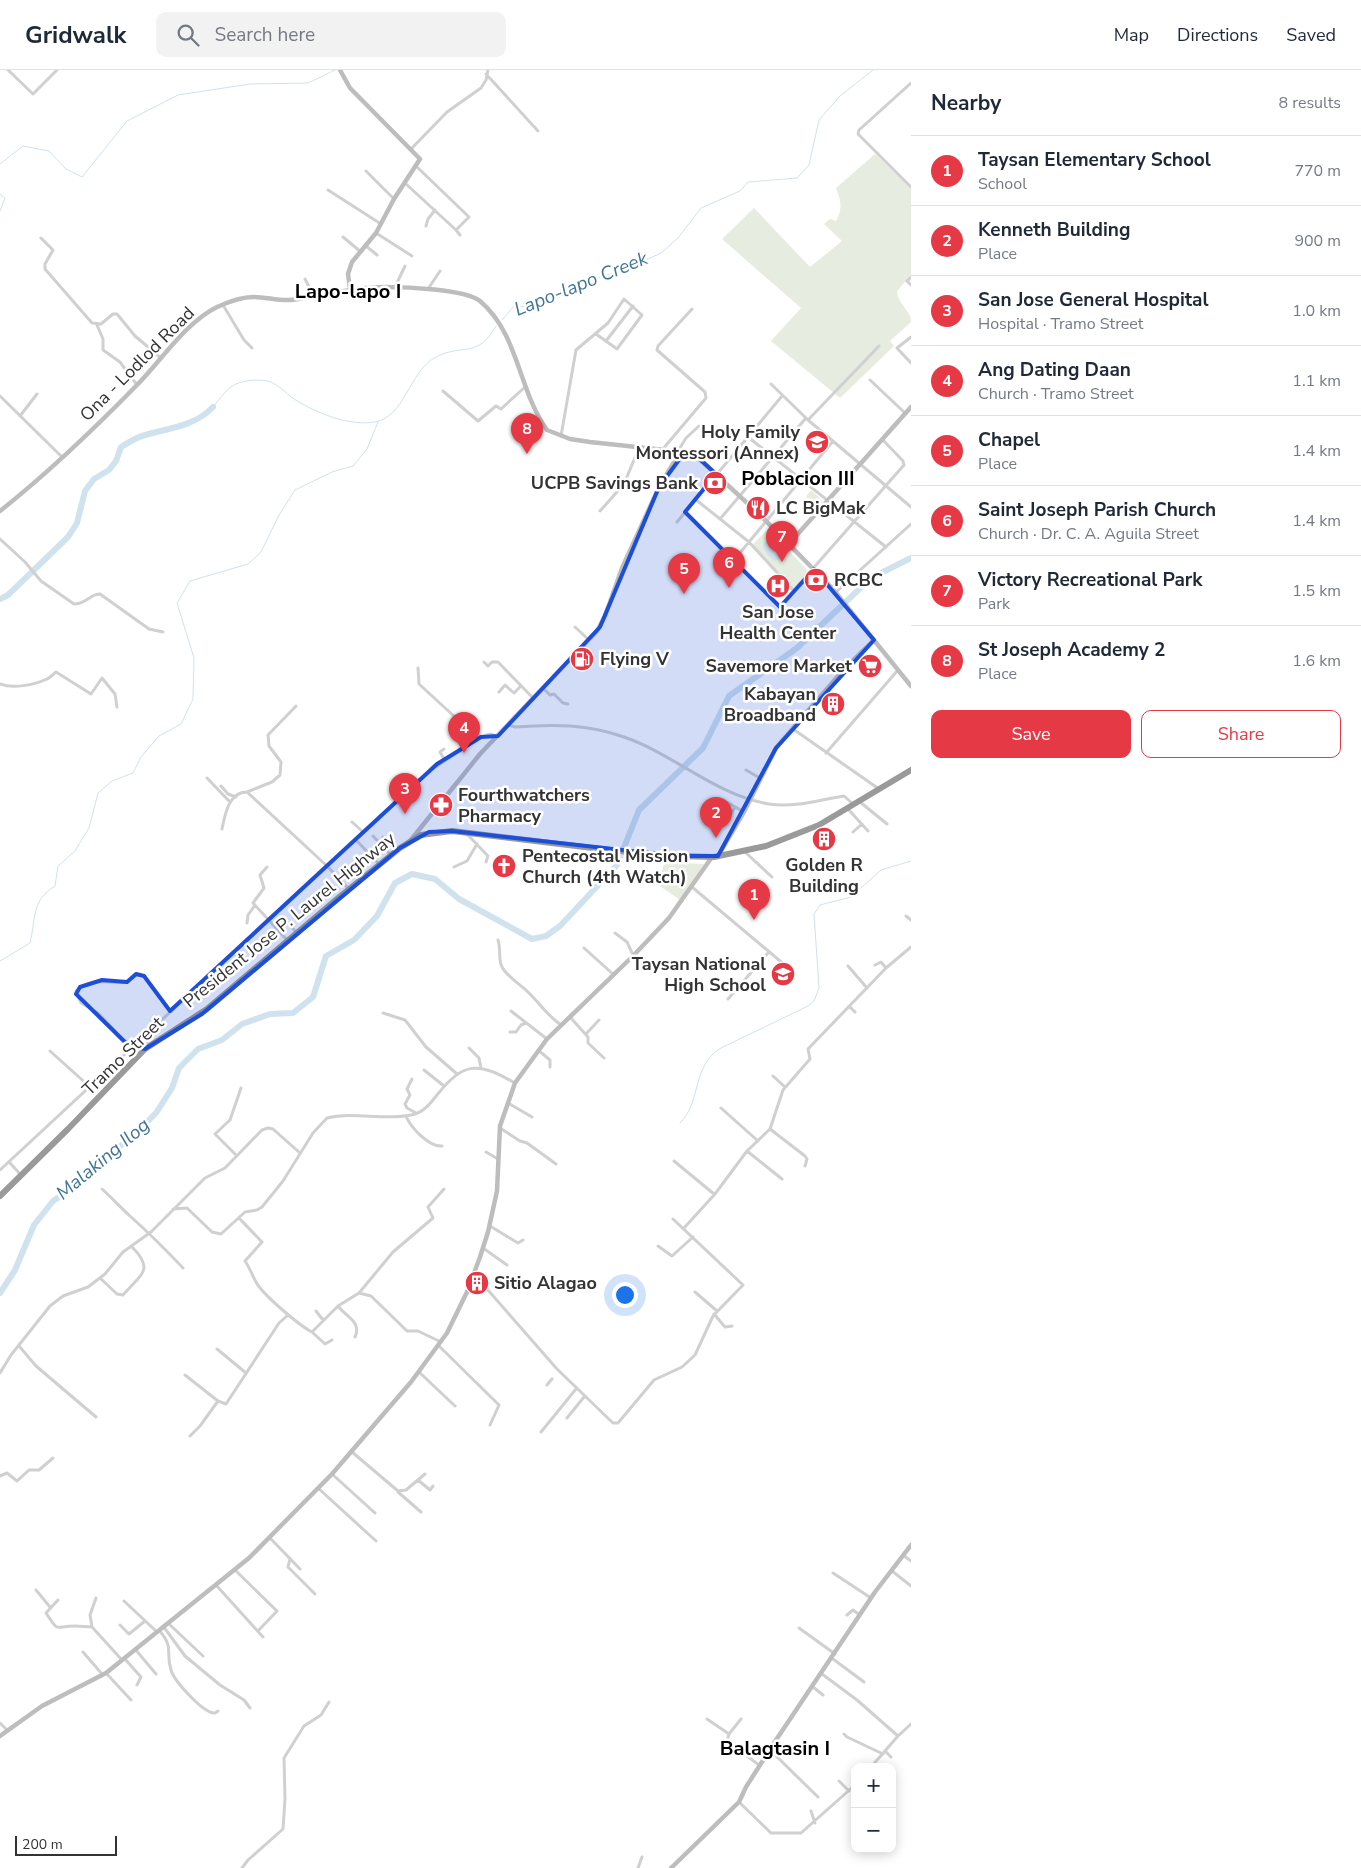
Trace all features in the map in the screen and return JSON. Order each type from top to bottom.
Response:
[{"type":"highway","name":"President Jose P. Laurel Highway","points":[[0,1196],[145,1048],[202,1014],[349,889],[409,841],[429,832],[465,833],[638,852],[715,856],[745,852],[795,836],[848,809],[911,770]]},
{"type":"street","points":[[8,70],[33,94],[57,70]]},
{"type":"street","points":[[340,70],[342,77],[350,88],[412,148],[420,159],[406,184],[394,199],[376,233],[348,269],[350,289]]},
{"type":"street","points":[[412,148],[447,112],[481,88],[486,80],[487,72]]},
{"type":"street","points":[[487,72],[538,131]]},
{"type":"street","points":[[911,82],[859,130],[858,134],[911,187]]},
{"type":"street","points":[[416,166],[468,215],[456,230]]},
{"type":"street","points":[[366,171],[394,199]]},
{"type":"street","points":[[406,184],[460,235]]},
{"type":"street","points":[[328,190],[381,225]]},
{"type":"street","points":[[426,226],[428,219],[435,210]]},
{"type":"street","points":[[376,233],[412,256]]},
{"type":"street","points":[[343,237],[361,252]]},
{"type":"street","points":[[41,238],[53,250],[44,264],[45,269],[92,323],[97,325],[103,339],[103,350],[120,362],[137,385]]},
{"type":"street","points":[[366,246],[377,255]]},
{"type":"street","points":[[395,287],[405,266]]},
{"type":"street","points":[[428,290],[440,271]]},
{"type":"street","points":[[911,277],[907,281],[911,285]]},
{"type":"street","points":[[305,279],[314,296]]},
{"type":"street","name":"Ona - Lodlod Road","points":[[0,511],[62,457],[137,385],[161,358],[204,316],[223,305],[252,297],[278,300],[350,289],[395,287],[470,295],[503,327],[525,387],[545,427],[551,432],[590,442],[681,452]]},
{"type":"street","points":[[561,436],[576,350],[596,334],[618,310],[622,300],[625,299],[642,317],[618,349],[596,334]]},
{"type":"street","points":[[223,305],[244,340],[252,348]]},
{"type":"street","points":[[606,341],[633,306]]},
{"type":"street","points":[[662,450],[707,396],[705,392],[657,350],[658,346],[692,309]]},
{"type":"street","points":[[97,325],[112,314],[117,314],[135,336],[161,358]]},
{"type":"street","points":[[911,336],[897,348],[911,363]]},
{"type":"street","points":[[720,519],[807,419],[879,346]]},
{"type":"street","points":[[870,380],[905,413]]},
{"type":"street","points":[[771,384],[807,419],[911,507]]},
{"type":"street","points":[[443,391],[478,421],[496,406],[501,409],[525,387]]},
{"type":"street","points":[[20,416],[37,394]]},
{"type":"street","points":[[0,396],[62,457]]},
{"type":"street","points":[[677,522],[782,396]]},
{"type":"street","points":[[788,545],[889,429],[911,407]]},
{"type":"street","points":[[409,841],[459,778],[589,640],[605,616],[622,568],[659,487],[681,452],[686,438],[699,426]]},
{"type":"street","points":[[748,437],[886,547]]},
{"type":"street","points":[[685,512],[780,606],[904,465],[881,438]]},
{"type":"street","points":[[734,560],[833,441]]},
{"type":"street","points":[[600,511],[624,484],[639,448]]},
{"type":"street","points":[[681,452],[693,454],[716,474],[814,569],[849,607],[911,685]]},
{"type":"street","points":[[695,499],[749,542],[794,592]]},
{"type":"street","points":[[836,592],[911,524]]},
{"type":"street","points":[[0,539],[37,576],[74,604],[80,604],[93,594],[100,594],[149,629],[162,632]]},
{"type":"street","points":[[575,627],[589,640]]},
{"type":"street","points":[[0,1736],[42,1706],[104,1674],[235,1570],[270,1538],[332,1474],[419,1372],[440,1344],[467,1292],[483,1248],[490,1226],[497,1191],[500,1128],[515,1083],[547,1039],[614,975],[669,918],[715,856],[744,812],[776,748],[846,668],[874,640]]},
{"type":"street","points":[[484,662],[488,666],[498,662],[534,699]]},
{"type":"street","points":[[418,668],[419,684],[468,729],[481,738]]},
{"type":"street","points":[[826,753],[898,670]]},
{"type":"street","points":[[0,684],[11,687],[24,686],[47,679],[58,672],[91,694],[102,678],[115,694],[117,707]]},
{"type":"street","points":[[499,692],[506,685],[514,693],[521,686]]},
{"type":"street","points":[[544,689],[550,695],[554,694],[563,703],[568,704]]},
{"type":"street","points":[[222,828],[226,808],[230,802],[242,792],[248,792],[272,782],[280,775],[281,762],[269,746],[268,735],[296,706]]},
{"type":"street","points":[[509,725],[515,727],[570,725],[596,728],[626,737],[700,776],[751,799],[769,804],[793,805],[844,796],[887,824]]},
{"type":"street","points":[[451,726],[462,734],[468,729]]},
{"type":"street","points":[[793,729],[880,789]]},
{"type":"street","name":"Tramo Street","points":[[0,1170],[10,1163],[355,839],[444,759],[490,734],[498,736]]},
{"type":"street","points":[[444,749],[440,753],[444,759]]},
{"type":"street","points":[[746,770],[760,778]]},
{"type":"street","points":[[207,778],[230,802]]},
{"type":"street","points":[[221,786],[228,794],[236,797]]},
{"type":"street","points":[[248,792],[349,889]]},
{"type":"street","points":[[723,800],[744,812]]},
{"type":"street","points":[[727,813],[730,815],[735,807]]},
{"type":"street","points":[[848,809],[868,830]]},
{"type":"street","points":[[352,822],[363,832]]},
{"type":"street","points":[[853,832],[862,824]]},
{"type":"street","points":[[465,833],[488,857],[486,862]]},
{"type":"street","points":[[372,836],[391,855]]},
{"type":"street","points":[[383,837],[397,850]]},
{"type":"street","points":[[355,839],[380,865]]},
{"type":"street","points":[[454,867],[466,861],[477,844]]},
{"type":"street","points":[[745,852],[772,877]]},
{"type":"street","points":[[267,867],[260,875],[264,887],[253,899],[255,905],[288,942]]},
{"type":"street","points":[[692,886],[768,953],[792,971]]},
{"type":"street","points":[[247,923],[248,915],[255,905]]},
{"type":"street","points":[[906,916],[911,920]]},
{"type":"street","points":[[286,922],[298,934]]},
{"type":"street","points":[[615,933],[626,942],[633,956]]},
{"type":"street","points":[[498,940],[501,950],[501,966],[552,1019],[561,1025]]},
{"type":"street","points":[[684,1228],[714,1194],[747,1151],[770,1129],[778,1102],[785,1087],[810,1059],[808,1049],[886,968],[911,947]]},
{"type":"street","points":[[584,948],[614,975]]},
{"type":"street","points":[[728,999],[742,986],[752,969],[768,953]]},
{"type":"street","points":[[743,962],[752,969]]},
{"type":"street","points":[[875,965],[881,962],[886,968]]},
{"type":"street","points":[[848,966],[867,988]]},
{"type":"street","points":[[145,1048],[132,1048],[98,1013],[81,1003],[76,991],[80,987],[102,980],[126,982],[140,974],[144,976],[170,1011]]},
{"type":"street","points":[[742,986],[746,990]]},
{"type":"street","points":[[849,1006],[855,1012]]},
{"type":"street","points":[[511,1011],[547,1039]]},
{"type":"street","points":[[383,1013],[405,1020],[426,1047],[457,1074]]},
{"type":"street","points":[[570,1017],[586,1034],[588,1043],[604,1058]]},
{"type":"street","points":[[586,1034],[599,1020]]},
{"type":"street","points":[[510,1032],[516,1032],[521,1024],[526,1023]]},
{"type":"street","points":[[469,1048],[479,1058],[481,1068]]},
{"type":"street","points":[[538,1050],[550,1060],[550,1066]]},
{"type":"street","points":[[50,1051],[90,1087]]},
{"type":"street","points":[[173,1209],[187,1208],[212,1232],[218,1235],[248,1210],[257,1210],[262,1207],[283,1181],[320,1124],[327,1118],[406,1116],[416,1114],[425,1109],[457,1074],[466,1070],[481,1068],[492,1070],[515,1083]]},
{"type":"street","points":[[424,1070],[444,1086]]},
{"type":"street","points":[[772,1076],[785,1087]]},
{"type":"street","points":[[412,1079],[407,1090],[410,1095],[405,1104],[407,1108],[416,1114]]},
{"type":"street","points":[[236,1155],[215,1134],[230,1120],[242,1088]]},
{"type":"street","points":[[507,1103],[532,1117]]},
{"type":"street","points":[[721,1108],[758,1142]]},
{"type":"street","points":[[406,1116],[429,1143],[435,1146],[442,1146]]},
{"type":"street","points":[[500,1128],[520,1141],[527,1143],[556,1164]]},
{"type":"street","points":[[0,1373],[19,1346],[57,1301],[75,1291],[88,1287],[100,1278],[123,1252],[150,1232],[205,1178],[225,1168],[262,1130],[273,1129],[300,1153]]},
{"type":"street","points":[[770,1129],[805,1156],[807,1159],[805,1166]]},
{"type":"street","points":[[747,1151],[782,1179]]},
{"type":"street","points":[[486,1152],[498,1159]]},
{"type":"street","points":[[674,1161],[714,1194]]},
{"type":"street","points":[[10,1163],[21,1176]]},
{"type":"street","points":[[102,1189],[150,1232],[183,1268]]},
{"type":"street","points":[[312,1332],[338,1306],[359,1293],[393,1252],[432,1218],[428,1207],[444,1189]]},
{"type":"street","points":[[239,1218],[262,1242],[245,1261],[252,1269],[256,1283],[288,1315],[326,1344],[332,1340]]},
{"type":"street","points":[[473,1272],[559,1372],[613,1423],[618,1423],[654,1380],[682,1367],[695,1355],[714,1314],[743,1283],[673,1219]]},
{"type":"street","points":[[490,1226],[518,1243],[523,1240]]},
{"type":"street","points":[[658,1246],[672,1256],[693,1237]]},
{"type":"street","points":[[100,1278],[117,1294],[123,1295],[141,1274],[145,1265],[143,1259],[132,1247]]},
{"type":"street","points":[[483,1248],[507,1265]]},
{"type":"street","points":[[695,1292],[717,1311]]},
{"type":"street","points":[[359,1293],[371,1296],[407,1331],[418,1331],[440,1344],[499,1405],[490,1425]]},
{"type":"street","points":[[338,1306],[345,1316],[356,1325],[358,1331],[355,1338]]},
{"type":"street","points":[[316,1311],[323,1320]]},
{"type":"street","points":[[714,1314],[725,1327],[732,1326]]},
{"type":"street","points":[[185,1375],[226,1404],[279,1323],[288,1315]]},
{"type":"street","points":[[19,1346],[36,1366],[96,1417]]},
{"type":"street","points":[[217,1349],[246,1373]]},
{"type":"street","points":[[419,1372],[455,1406]]},
{"type":"street","points":[[554,1377],[559,1372]]},
{"type":"street","points":[[547,1385],[551,1380]]},
{"type":"street","points":[[541,1432],[576,1389]]},
{"type":"street","points":[[567,1418],[584,1397]]},
{"type":"street","points":[[190,1436],[200,1426],[218,1400]]},
{"type":"street","points":[[352,1452],[421,1512]]},
{"type":"street","points":[[0,1476],[7,1474],[17,1481],[29,1470],[40,1470],[53,1458]]},
{"type":"street","points":[[332,1474],[375,1512]]},
{"type":"street","points":[[398,1491],[406,1490],[425,1474]]},
{"type":"street","points":[[418,1480],[430,1490],[434,1486]]},
{"type":"street","points":[[318,1488],[376,1541]]},
{"type":"street","points":[[270,1538],[300,1569]]},
{"type":"street","points":[[671,1868],[739,1802],[759,1766],[861,1616],[871,1598],[911,1545]]},
{"type":"street","points":[[903,1555],[911,1562]]},
{"type":"street","points":[[290,1558],[288,1568],[315,1594]]},
{"type":"street","points":[[235,1570],[277,1611],[258,1631]]},
{"type":"street","points":[[892,1571],[911,1586]]},
{"type":"street","points":[[833,1573],[871,1598]]},
{"type":"street","points":[[216,1585],[263,1637]]},
{"type":"street","points":[[36,1590],[50,1607]]},
{"type":"street","points":[[96,1598],[90,1615],[92,1627],[141,1677],[137,1685]]},
{"type":"street","points":[[58,1600],[46,1612],[58,1628],[74,1626],[92,1627]]},
{"type":"street","points":[[124,1601],[145,1621],[160,1629],[184,1656],[220,1685],[244,1700],[250,1708]]},
{"type":"street","points":[[847,1615],[853,1610],[861,1616]]},
{"type":"street","points":[[120,1625],[129,1634],[145,1621]]},
{"type":"street","points":[[168,1622],[203,1656]]},
{"type":"street","points":[[799,1628],[864,1682]]},
{"type":"street","points":[[160,1629],[169,1642],[170,1666],[174,1676],[206,1712],[214,1713],[218,1711]]},
{"type":"street","points":[[136,1649],[156,1674]]},
{"type":"street","points":[[83,1652],[131,1700]]},
{"type":"street","points":[[822,1674],[857,1700],[898,1736]]},
{"type":"street","points":[[813,1687],[823,1695]]},
{"type":"street","points":[[242,1868],[248,1860],[283,1829],[285,1800],[284,1758],[304,1726],[323,1712],[329,1702]]},
{"type":"street","points":[[707,1719],[729,1734]]},
{"type":"street","points":[[741,1719],[729,1734],[727,1740],[759,1766]]},
{"type":"street","points":[[0,1723],[8,1731]]},
{"type":"street","points":[[875,1763],[898,1736],[911,1724]]},
{"type":"street","points":[[844,1734],[848,1738],[892,1757]]},
{"type":"street","points":[[770,1750],[818,1797]]},
{"type":"street","points":[[739,1802],[768,1831],[774,1834],[803,1833],[849,1791],[839,1781]]},
{"type":"street","points":[[811,1811],[815,1823]]},
{"type":"street","points":[[638,1868],[642,1857]]},
{"type":"highlighted area","points":[[684,453],[693,453],[716,474],[685,512],[780,607],[814,569],[874,640],[776,748],[718,856],[676,856],[452,831],[429,832],[400,848],[202,1014],[145,1049],[129,1046],[76,994],[80,987],[102,980],[127,982],[136,974],[144,976],[170,1011],[437,764],[481,737],[498,736],[600,627],[659,487]]},
{"type":"shaded area","points":[[875,154],[911,188],[911,275],[897,291],[911,322],[890,341],[894,346],[840,398],[771,341],[801,308],[722,239],[754,208],[810,267],[842,241],[824,224],[830,219],[836,221],[840,212],[840,201],[836,188]]},
{"type":"shaded area","points":[[811,490],[823,501],[817,509],[806,497]]},
{"type":"shaded area","points":[[768,529],[809,572],[792,591],[751,546]]},
{"type":"shaded area","points":[[665,862],[704,864],[680,900],[657,884]]},
{"type":"water","points":[[766,541],[774,542],[785,552],[785,556],[775,561],[773,560],[764,549],[763,544]]},
{"type":"waterway","points":[[0,164],[23,146],[49,151],[66,169],[82,177],[127,121],[178,95],[250,84],[308,83],[335,70]]},
{"type":"waterway","name":"Lapo-lapo Creek","points":[[502,320],[514,306],[527,307],[542,304],[580,283],[626,269],[661,253],[678,238],[701,208],[740,191],[748,182],[797,178],[809,165],[819,120],[840,96],[873,70]]},
{"type":"waterway","points":[[0,194],[5,198],[0,211]]},
{"type":"waterway","name":"Lapo-lapo Creek","points":[[213,407],[231,387],[239,383],[264,380],[280,388],[295,400],[326,415],[346,421],[375,422],[393,412],[419,372],[427,364],[436,357],[446,353],[476,347],[483,343],[496,326]]},
{"type":"waterway","name":"Lapo-lapo Creek","points":[[0,599],[8,595],[68,537],[77,523],[85,491],[94,479],[109,470],[116,461],[121,447],[142,436],[190,422],[213,407]]},
{"type":"waterway","points":[[0,961],[30,943],[38,904],[47,892],[55,886],[58,866],[75,851],[89,828],[98,793],[112,781],[133,773],[141,757],[159,736],[181,724],[193,699],[194,658],[177,603],[190,581],[248,564],[261,552],[279,515],[295,490],[332,472],[353,466],[367,449],[378,422]]},
{"type":"waterway","name":"Malaking Ilog","points":[[0,1293],[15,1270],[34,1225],[53,1201],[75,1186],[95,1162],[128,1141],[156,1113],[172,1088],[179,1068],[198,1049],[222,1040],[242,1024],[270,1014],[293,1013],[313,997],[326,956],[354,940],[377,916],[395,883],[412,874],[435,879],[459,899],[532,939],[546,936],[560,926],[617,865],[639,810],[703,748],[729,696],[797,648],[871,578],[911,558]]},
{"type":"waterway","points":[[680,1123],[691,1105],[705,1064],[712,1056],[721,1048],[808,1006],[814,1001],[819,988],[814,914],[820,905],[851,897],[881,870],[911,861]]},
{"type":"tunnel","points":[[551,1380],[554,1377]]},
{"type":"place","name":"Holy Family Montessori (Annex)","points":[[817,442]]},
{"type":"place","name":"St Joseph Academy 2","points":[[527,454]]},
{"type":"place","name":"UCPB Savings Bank","points":[[715,483]]},
{"type":"place","name":"LC BigMak","points":[[758,508]]},
{"type":"place","name":"Victory Recreational Park","points":[[782,562]]},
{"type":"place","name":"RCBC","points":[[816,580]]},
{"type":"place","name":"San Jose Health Center","points":[[778,586]]},
{"type":"place","name":"Saint Joseph Parish Church","points":[[729,588]]},
{"type":"place","name":"Chapel","points":[[684,594]]},
{"type":"place","name":"Flying V","points":[[582,659]]},
{"type":"place","name":"Savemore Market","points":[[870,666]]},
{"type":"place","name":"Kabayan Broadband","points":[[833,704]]},
{"type":"place","name":"Ang Dating Daan","points":[[464,753]]},
{"type":"place","name":"Fourthwatchers Pharmacy","points":[[441,805]]},
{"type":"place","name":"San Jose General Hospital","points":[[405,814]]},
{"type":"place","name":"Kenneth Building","points":[[716,838]]},
{"type":"place","name":"Golden R Building","points":[[824,839]]},
{"type":"place","name":"Pentecostal Mission Church (4th Watch)","points":[[504,866]]},
{"type":"place","name":"Taysan Elementary School","points":[[754,920]]},
{"type":"place","name":"Taysan National High School","points":[[783,974]]},
{"type":"place","name":"Sitio Alagao","points":[[477,1283]]},
{"type":"district","name":"Lapo-lapo I","points":[[348,291]]},
{"type":"district","name":"Poblacion III","points":[[798,478]]},
{"type":"district","name":"Balagtasin I","points":[[775,1748]]}]
